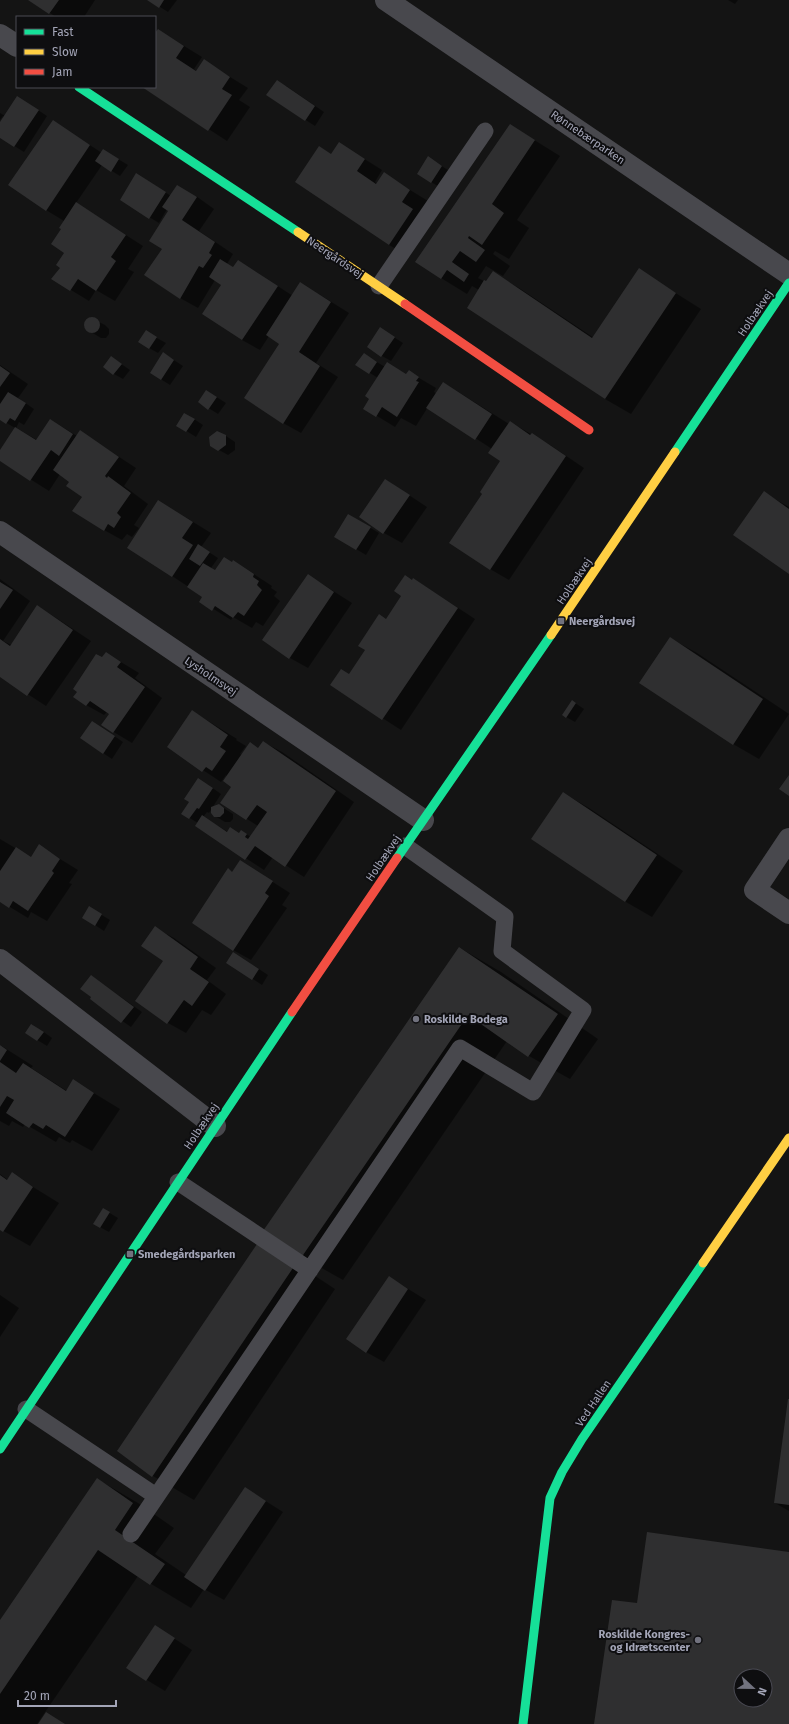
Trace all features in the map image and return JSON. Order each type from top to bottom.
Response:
[{"type":"street","name":"Rønnebærparken","points":[[386,0],[789,274]]},
{"type":"street","points":[[0,35],[16,45]]},
{"type":"street","name":"Neergårdsvej","points":[[81,88],[379,286],[589,430]]},
{"type":"street","name":"Holbækvej","points":[[0,1448],[215,1126],[405,846],[561,621],[789,283]]},
{"type":"street","name":"Lysholmsvej","points":[[0,532],[423,820]]},
{"type":"street","points":[[789,839],[755,890],[789,913]]},
{"type":"street","points":[[0,960],[215,1126]]},
{"type":"street","name":"Ved Hallen","points":[[523,1724],[550,1498],[562,1472],[582,1440],[789,1138]]},
{"type":"lane","points":[[379,286],[485,131]]},
{"type":"lane","points":[[131,1534],[460,1048],[533,1092],[583,1010],[502,951],[505,917],[405,846]]},
{"type":"lane","points":[[178,1182],[310,1270]]},
{"type":"lane","points":[[26,1409],[156,1496]]},
{"type":"building","points":[[28,0],[59,0],[49,14]]},
{"type":"building","points":[[147,0],[164,0],[159,8]]},
{"type":"building","points":[[158,29],[184,46],[176,58],[196,71],[204,59],[230,77],[222,89],[232,95],[208,131],[144,88],[156,88],[156,32]]},
{"type":"building","points":[[277,80],[315,106],[305,121],[266,95]]},
{"type":"building","points":[[17,96],[39,110],[14,147],[0,138],[0,122]]},
{"type":"building","points":[[53,120],[90,145],[46,211],[8,185]]},
{"type":"building","points":[[510,124],[535,140],[492,204],[504,213],[482,245],[469,236],[468,238],[485,250],[476,262],[460,251],[452,262],[469,274],[464,282],[447,270],[441,279],[415,262]]},
{"type":"building","points":[[339,142],[365,159],[357,171],[376,184],[384,172],[410,190],[402,202],[413,209],[389,245],[295,182],[319,146],[331,154]]},
{"type":"building","points":[[103,149],[119,159],[111,172],[95,161]]},
{"type":"building","points":[[428,156],[442,166],[431,183],[417,174]]},
{"type":"building","points":[[136,173],[166,192],[149,219],[120,200]]},
{"type":"building","points":[[177,185],[197,197],[182,220],[215,242],[209,253],[212,255],[203,268],[199,266],[180,299],[144,275],[162,249],[149,241],[168,211],[162,207]]},
{"type":"building","points":[[76,202],[126,235],[111,257],[116,261],[96,291],[78,279],[70,291],[51,279],[60,268],[56,265],[64,253],[51,244],[61,229],[59,228]]},
{"type":"building","points":[[220,259],[233,267],[238,260],[278,286],[242,340],[202,314],[221,285],[209,277]]},
{"type":"building","points":[[639,268],[676,293],[605,399],[467,308],[484,280],[486,281],[493,271],[592,338]]},
{"type":"building","points":[[300,282],[331,302],[299,352],[320,366],[283,424],[244,398],[279,344],[266,335]]},
{"type":"building","points":[[92,317],[98,319],[100,325],[98,331],[92,333],[86,331],[84,325],[86,319]]},
{"type":"building","points":[[380,327],[395,337],[381,357],[367,347]]},
{"type":"building","points":[[146,330],[157,337],[149,349],[138,342]]},
{"type":"building","points":[[163,352],[174,360],[161,380],[150,373]]},
{"type":"building","points":[[364,353],[377,362],[369,374],[355,365]]},
{"type":"building","points":[[111,356],[122,364],[113,375],[103,367]]},
{"type":"building","points":[[387,362],[406,374],[409,370],[419,377],[416,381],[419,382],[397,417],[382,407],[376,417],[363,409],[369,399],[365,396]]},
{"type":"building","points":[[0,366],[10,373],[0,387]]},
{"type":"building","points":[[443,382],[492,414],[475,440],[426,408]]},
{"type":"building","points":[[206,390],[217,397],[208,410],[198,402]]},
{"type":"building","points":[[8,392],[26,403],[15,421],[10,418],[6,424],[0,420],[0,404]]},
{"type":"building","points":[[184,413],[195,419],[186,432],[176,426]]},
{"type":"building","points":[[50,419],[73,434],[59,456],[51,450],[30,481],[0,461],[0,450],[15,427],[36,440]]},
{"type":"building","points":[[510,421],[530,435],[532,433],[566,456],[490,570],[449,543],[482,494],[480,492],[500,461],[488,453]]},
{"type":"building","points":[[80,430],[119,457],[105,476],[107,478],[108,476],[131,493],[117,513],[121,517],[114,528],[108,524],[104,531],[72,511],[82,497],[66,486],[69,482],[53,470]]},
{"type":"building","points":[[217,431],[226,435],[226,445],[218,451],[210,446],[209,437]]},
{"type":"building","points":[[385,479],[410,495],[383,534],[359,517]]},
{"type":"building","points":[[764,491],[789,509],[789,574],[733,535]]},
{"type":"building","points":[[158,500],[193,522],[182,538],[193,545],[172,577],[127,548]]},
{"type":"building","points":[[348,514],[371,527],[356,550],[334,537]]},
{"type":"building","points":[[198,544],[210,552],[200,566],[189,559]]},
{"type":"building","points":[[224,557],[232,562],[233,560],[254,574],[253,577],[259,581],[257,585],[262,590],[244,616],[238,612],[233,618],[215,606],[212,611],[199,602],[202,597],[187,587],[203,563],[215,570]]},
{"type":"building","points":[[308,574],[334,592],[289,659],[262,640]]},
{"type":"building","points":[[405,575],[412,580],[413,578],[458,608],[382,720],[330,685],[341,669],[349,674],[365,650],[358,646],[379,614],[386,619],[401,596],[394,591]]},
{"type":"building","points":[[0,582],[13,590],[0,609]]},
{"type":"building","points":[[37,605],[73,630],[27,696],[0,677],[0,639],[10,646]]},
{"type":"building","points":[[670,637],[763,699],[733,745],[639,683]]},
{"type":"building","points":[[106,652],[121,662],[117,667],[145,687],[113,733],[101,725],[109,714],[90,701],[86,706],[73,697],[77,692],[73,689],[96,654],[102,657]]},
{"type":"building","points":[[572,700],[576,703],[566,718],[562,715]]},
{"type":"building","points":[[192,710],[228,735],[220,747],[226,751],[212,771],[206,767],[202,772],[167,747]]},
{"type":"building","points":[[92,721],[115,736],[103,754],[80,738]]},
{"type":"building","points":[[263,741],[336,791],[285,867],[255,846],[245,860],[195,826],[202,815],[227,832],[230,827],[239,833],[241,830],[247,834],[245,837],[248,839],[267,812],[257,805],[246,820],[220,803],[231,787],[223,781],[250,742],[258,748]]},
{"type":"building","points":[[789,775],[789,796],[779,789]]},
{"type":"building","points":[[198,778],[213,788],[199,809],[197,808],[189,819],[181,814],[189,802],[184,799]]},
{"type":"building","points":[[563,792],[657,855],[625,902],[531,839]]},
{"type":"building","points":[[219,804],[224,808],[224,813],[220,817],[214,817],[211,813],[211,807]]},
{"type":"building","points":[[39,844],[60,859],[52,871],[54,873],[28,911],[13,901],[9,908],[0,902],[0,871],[16,847],[31,857]]},
{"type":"building","points":[[240,860],[273,881],[265,893],[269,896],[233,951],[192,923],[228,868],[232,872]]},
{"type":"building","points":[[89,906],[102,914],[95,926],[82,918]]},
{"type":"building","points":[[155,926],[198,957],[190,969],[209,982],[192,1006],[184,1000],[167,1024],[135,1001],[163,961],[141,946]]},
{"type":"building","points":[[459,947],[558,1014],[528,1057],[468,1015],[301,1258],[263,1231]]},
{"type":"building","points":[[233,952],[259,969],[252,980],[226,963]]},
{"type":"building","points":[[91,975],[134,1007],[121,1023],[90,999],[91,997],[80,989]]},
{"type":"building","points":[[31,1024],[44,1032],[37,1041],[25,1033]]},
{"type":"building","points":[[0,1045],[7,1050],[0,1061]]},
{"type":"building","points":[[0,1062],[16,1073],[23,1063],[66,1091],[73,1079],[94,1093],[65,1137],[46,1125],[43,1129],[33,1123],[29,1128],[6,1113],[14,1100],[7,1096],[0,1107]]},
{"type":"building","points":[[12,1172],[33,1187],[3,1232],[0,1230],[0,1175],[7,1180]]},
{"type":"building","points":[[103,1208],[110,1212],[100,1228],[93,1224]]},
{"type":"building","points":[[259,1241],[295,1265],[152,1477],[117,1451]]},
{"type":"building","points":[[389,1276],[408,1289],[366,1353],[346,1339]]},
{"type":"building","points":[[789,1399],[789,1505],[774,1503]]},
{"type":"building","points":[[97,1478],[133,1503],[115,1530],[165,1564],[150,1585],[98,1550],[0,1694],[0,1620]]},
{"type":"building","points":[[245,1487],[266,1501],[205,1591],[184,1577]]},
{"type":"building","name":"Roskilde Kongres- og Idrætscenter","points":[[647,1532],[789,1552],[789,1724],[594,1724],[612,1600],[637,1603]]},
{"type":"building","points":[[155,1625],[175,1638],[146,1681],[126,1668]]},
{"type":"building","points":[[46,1712],[65,1724],[38,1724]]},
{"type":"traffic: fast","points":[[81,88],[298,232]]},
{"type":"traffic: fast","points":[[675,452],[789,283]]},
{"type":"traffic: fast","points":[[397,858],[551,635]]},
{"type":"traffic: fast","points":[[0,1449],[292,1012]]},
{"type":"traffic: fast","points":[[523,1724],[550,1498],[562,1472],[582,1439],[703,1263]]},
{"type":"traffic: slow","points":[[298,232],[405,304]]},
{"type":"traffic: slow","points":[[551,635],[675,452]]},
{"type":"traffic: slow","points":[[703,1263],[789,1138]]},
{"type":"traffic: jam","points":[[405,304],[589,430]]},
{"type":"traffic: jam","points":[[292,1012],[397,858]]},
{"type":"place","name":"Neergårdsvej","points":[[561,621]]},
{"type":"place","name":"Roskilde Bodega","points":[[416,1019]]},
{"type":"place","name":"Smedegårdsparken","points":[[130,1254]]},
{"type":"place","name":"Roskilde Kongres- og Idrætscenter","points":[[698,1640]]}]
